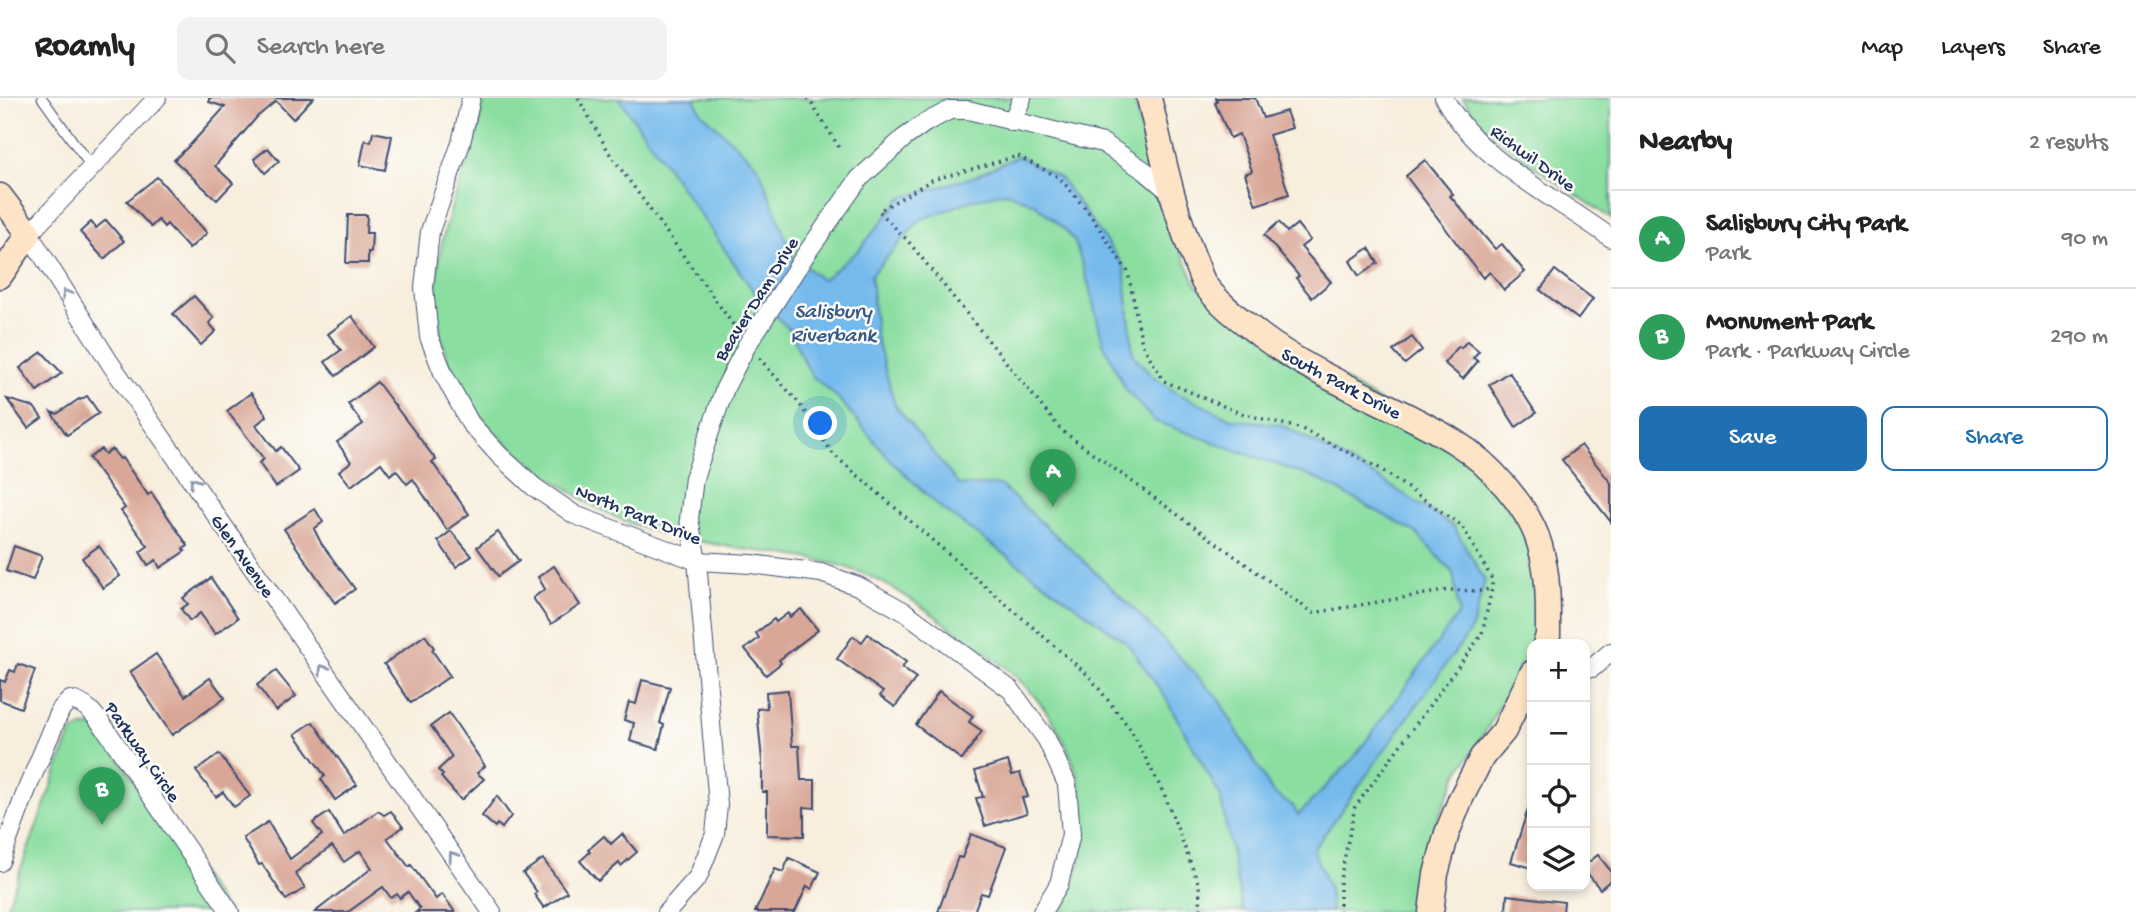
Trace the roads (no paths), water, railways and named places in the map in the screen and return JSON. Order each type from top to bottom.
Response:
[{"type":"street","points":[[0,276],[29,234],[157,98]]},
{"type":"street","name":"North Park Drive","points":[[471,98],[461,143],[430,231],[424,288],[429,337],[444,375],[470,423],[499,455],[534,487],[575,515],[697,561],[751,564],[821,573],[858,586],[905,612],[1011,690],[1047,740],[1067,784],[1071,834],[1059,884],[1042,912]]},
{"type":"street","points":[[1012,122],[1022,98]]},
{"type":"street","name":"South Park Drive","points":[[1149,98],[1171,193],[1185,238],[1204,284],[1227,309],[1271,343],[1308,366],[1456,443],[1499,479],[1527,515],[1540,544],[1548,580],[1547,639]]},
{"type":"street","name":"Richwil Drive","points":[[1444,98],[1467,132],[1491,155],[1611,238]]},
{"type":"street","name":"Beaver Dam Drive","points":[[667,912],[698,877],[715,834],[718,805],[697,561],[690,519],[694,478],[725,388],[747,345],[806,254],[859,179],[904,138],[950,110],[968,110],[1103,143],[1145,171],[1171,193]]},
{"type":"street","name":"Glen Avenue","points":[[0,196],[29,234],[110,363],[492,912]]},
{"type":"street","points":[[1590,668],[1611,652]]},
{"type":"street","points":[[1431,912],[1447,833],[1461,799],[1482,757],[1504,731],[1527,683]]},
{"type":"street","name":"Parkway Circle","points":[[0,862],[61,709],[70,700],[79,701],[107,731],[230,912]]},
{"type":"lane","points":[[42,98],[92,168]]},
{"type":"water","name":"Salisbury Riverbank","points":[[619,98],[694,98],[701,112],[758,166],[793,257],[822,280],[858,251],[901,198],[973,177],[1018,156],[1060,178],[1124,266],[1133,355],[1154,378],[1179,394],[1231,419],[1282,425],[1382,480],[1454,527],[1485,581],[1472,628],[1313,850],[1329,888],[1331,912],[1243,912],[1220,795],[1165,697],[1127,643],[941,508],[891,461],[838,398],[812,376],[792,332],[761,302]],"holes":[[[1005,192],[1035,204],[1075,242],[1103,343],[1126,390],[1154,421],[1320,480],[1415,532],[1453,573],[1459,613],[1353,759],[1298,815],[1293,806],[1273,793],[1218,698],[1132,607],[1000,485],[959,485],[895,405],[876,336],[871,275],[920,220],[975,199]]]},
{"type":"place","name":"Salisbury City Park","points":[[1053,507]]},
{"type":"place","name":"Monument Park","points":[[102,825]]}]
